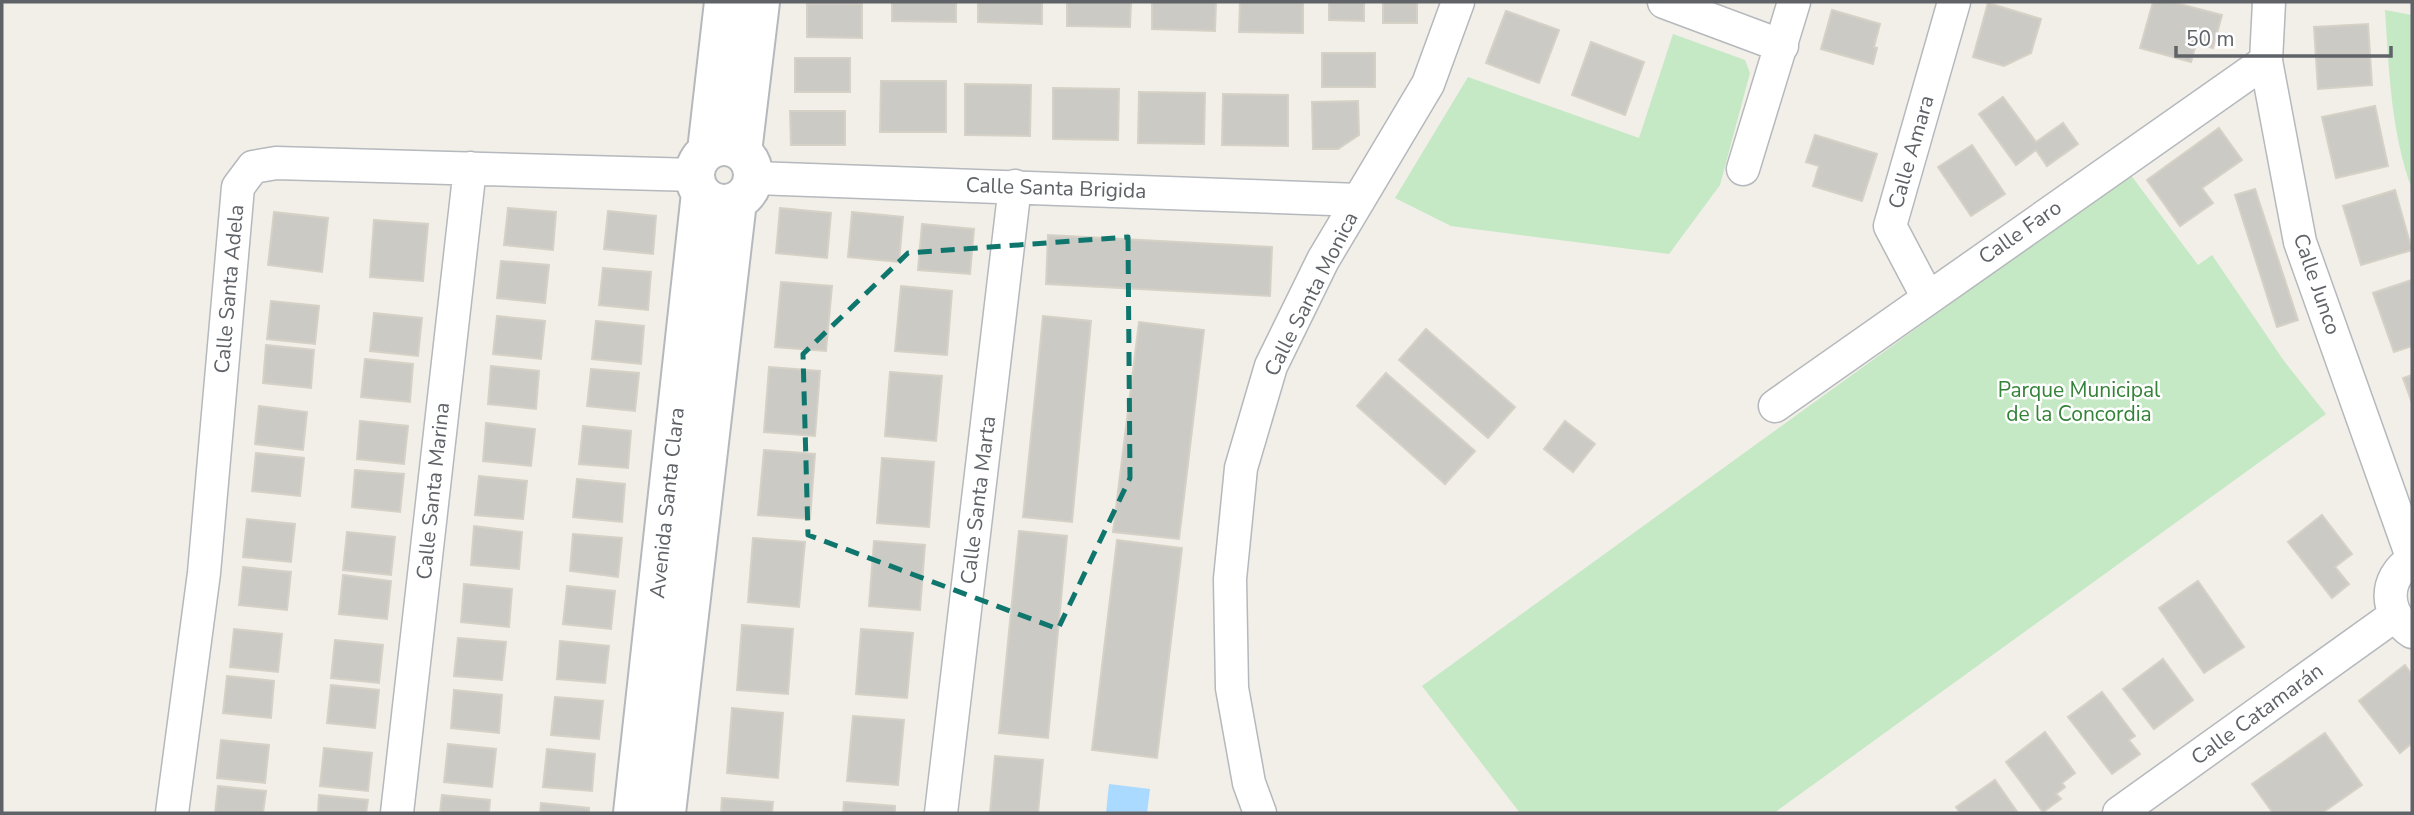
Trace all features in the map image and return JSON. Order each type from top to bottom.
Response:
[{"type":"street","name":"Avenida Santa Clara","points":[[666,813],[723,175],[724,2]]},
{"type":"street","name":"Avenida Santa Clara","points":[[633,813],[723,175],[760,2]]},
{"type":"street","name":"Calle Santa Monica","points":[[1260,813],[1249,783],[1232,688],[1230,579],[1241,468],[1271,366],[1323,260],[1428,84],[1458,2]]},
{"type":"street","points":[[1664,2],[1782,46]]},
{"type":"street","points":[[1743,169],[1794,2]]},
{"type":"street","name":"Calle Amara","points":[[1927,296],[1890,226],[1954,2]]},
{"type":"street","name":"Calle Junco","points":[[2269,2],[2266,61],[2300,242],[2412,559]]},
{"type":"street","name":"Calle Faro","points":[[1775,406],[1927,296],[2266,61]]},
{"type":"street","name":"Calle Santa Adela","points":[[172,813],[204,573],[238,187],[253,167],[276,163],[723,175]]},
{"type":"street","name":"Calle Santa Marina","points":[[397,813],[470,168]]},
{"type":"street","name":"Calle Santa Brigida","points":[[723,175],[1359,200]]},
{"type":"street","name":"Calle Santa Marta","points":[[941,813],[1015,186]]},
{"type":"street","points":[[2403,624],[2390,590],[2402,567],[2412,559]]},
{"type":"street","name":"Calle Catamarán","points":[[2119,813],[2403,624]]},
{"type":"highlighted area","points":[[1128,237],[1130,478],[1058,629],[808,535],[803,354],[908,253]]},
{"type":"green space","points":[[2385,10],[2412,15],[2412,189],[2395,124]]},
{"type":"green space","points":[[1673,34],[1745,60],[1750,73],[1720,185],[1669,254],[1451,226],[1395,198],[1468,77],[1639,138]]},
{"type":"green space","name":"Parque Municipal de la Concordia","points":[[2130,174],[2198,265],[2212,255],[2284,361],[2326,414],[1774,813],[1520,813],[1422,686]]},
{"type":"water","points":[[1109,784],[1150,789],[1147,813],[1106,813]]},
{"type":"building","points":[[892,2],[956,2],[956,22],[892,21]]},
{"type":"building","points":[[978,2],[1042,2],[1042,24],[978,22]]},
{"type":"building","points":[[1067,2],[1131,2],[1130,27],[1067,26]]},
{"type":"building","points":[[1152,2],[1216,2],[1215,31],[1152,29]]},
{"type":"building","points":[[1240,2],[1303,2],[1303,33],[1239,32]]},
{"type":"building","points":[[1329,2],[1364,2],[1364,21],[1329,20]]},
{"type":"building","points":[[1383,2],[1417,2],[1417,23],[1383,23]]},
{"type":"building","points":[[2153,2],[2172,2],[2222,15],[2213,48],[2196,44],[2191,62],[2140,48]]},
{"type":"building","points":[[1988,3],[2041,19],[2031,53],[2004,66],[1973,57]]},
{"type":"building","points":[[807,4],[862,4],[862,38],[807,37]]},
{"type":"building","points":[[1832,10],[1880,24],[1873,64],[1821,49]]},
{"type":"building","points":[[1506,11],[1559,30],[1539,83],[1486,63]]},
{"type":"building","points":[[2368,24],[2372,85],[2318,89],[2314,27]]},
{"type":"building","points":[[1591,42],[1644,62],[1625,115],[1572,95]]},
{"type":"building","points":[[1322,53],[1375,53],[1375,87],[1322,87]]},
{"type":"building","points":[[795,58],[850,58],[850,92],[795,92]]},
{"type":"building","points":[[881,81],[946,81],[946,132],[880,132]]},
{"type":"building","points":[[965,84],[1031,85],[1030,136],[965,135]]},
{"type":"building","points":[[1053,88],[1119,89],[1118,140],[1053,139]]},
{"type":"building","points":[[1139,92],[1205,93],[1204,144],[1138,143]]},
{"type":"building","points":[[1223,94],[1288,95],[1288,146],[1222,145]]},
{"type":"building","points":[[2003,97],[2036,142],[2063,123],[2078,144],[2047,166],[2036,150],[2016,165],[1979,114]]},
{"type":"building","points":[[1358,101],[1359,135],[1338,149],[1313,149],[1312,102]]},
{"type":"building","points":[[2375,106],[2388,166],[2336,178],[2322,117]]},
{"type":"building","points":[[790,111],[845,111],[845,145],[791,145]]},
{"type":"building","points":[[2219,128],[2242,160],[2202,188],[2213,203],[2180,226],[2147,180]]},
{"type":"building","points":[[1815,135],[1877,154],[1862,201],[1813,186],[1819,166],[1806,162]]},
{"type":"building","points":[[1972,145],[2005,194],[1971,216],[1938,167]]},
{"type":"building","points":[[2255,189],[2298,320],[2277,327],[2235,195]]},
{"type":"building","points":[[2395,190],[2412,250],[2361,265],[2343,206]]},
{"type":"building","points":[[508,208],[556,212],[553,250],[504,245]]},
{"type":"building","points":[[780,208],[831,213],[827,258],[776,253]]},
{"type":"building","points":[[608,211],[656,216],[653,254],[604,249]]},
{"type":"building","points":[[274,212],[328,218],[322,272],[268,265]]},
{"type":"building","points":[[852,212],[903,217],[899,262],[848,257]]},
{"type":"building","points":[[374,220],[428,224],[423,281],[370,277]]},
{"type":"building","points":[[922,224],[974,229],[970,274],[918,270]]},
{"type":"building","points":[[1048,235],[1272,247],[1270,296],[1046,284]]},
{"type":"building","points":[[501,261],[549,265],[545,303],[497,298]]},
{"type":"building","points":[[603,268],[651,272],[648,310],[599,305]]},
{"type":"building","points":[[2412,280],[2412,346],[2394,352],[2373,293]]},
{"type":"building","points":[[781,282],[832,286],[826,351],[775,347]]},
{"type":"building","points":[[901,286],[952,291],[947,355],[895,351]]},
{"type":"building","points":[[271,301],[319,306],[315,344],[267,339]]},
{"type":"building","points":[[374,313],[422,318],[418,356],[370,351]]},
{"type":"building","points":[[497,316],[545,321],[541,359],[493,354]]},
{"type":"building","points":[[1043,316],[1091,321],[1072,522],[1023,517]]},
{"type":"building","points":[[596,321],[644,326],[641,364],[592,359]]},
{"type":"building","points":[[1139,322],[1204,330],[1179,539],[1113,532]]},
{"type":"building","points":[[1426,329],[1515,407],[1488,438],[1399,360]]},
{"type":"building","points":[[266,345],[314,350],[311,388],[263,383]]},
{"type":"building","points":[[365,359],[413,364],[410,402],[361,397]]},
{"type":"building","points":[[491,366],[539,371],[536,409],[488,404]]},
{"type":"building","points":[[769,367],[820,371],[815,436],[764,432]]},
{"type":"building","points":[[591,369],[639,373],[635,411],[587,406]]},
{"type":"building","points":[[890,372],[942,376],[936,441],[885,436]]},
{"type":"building","points":[[1386,373],[1475,451],[1445,484],[1357,406]]},
{"type":"building","points":[[2412,375],[2412,403],[2403,378]]},
{"type":"building","points":[[259,406],[307,412],[303,450],[255,444]]},
{"type":"building","points":[[360,421],[408,426],[404,464],[357,459]]},
{"type":"building","points":[[1565,421],[1595,444],[1573,472],[1544,449]]},
{"type":"building","points":[[486,423],[535,429],[531,466],[483,461]]},
{"type":"building","points":[[583,426],[631,431],[628,468],[579,464]]},
{"type":"building","points":[[764,450],[815,454],[810,519],[758,515]]},
{"type":"building","points":[[256,453],[304,458],[300,496],[252,491]]},
{"type":"building","points":[[882,458],[934,462],[929,527],[877,523]]},
{"type":"building","points":[[355,470],[404,474],[400,512],[352,507]]},
{"type":"building","points":[[479,476],[527,481],[523,519],[475,515]]},
{"type":"building","points":[[577,479],[625,484],[622,522],[573,517]]},
{"type":"building","points":[[2322,515],[2352,554],[2335,567],[2349,584],[2332,598],[2288,542]]},
{"type":"building","points":[[247,519],[295,524],[291,562],[243,557]]},
{"type":"building","points":[[474,526],[522,532],[519,569],[471,565]]},
{"type":"building","points":[[1019,531],[1067,536],[1048,738],[999,733]]},
{"type":"building","points":[[347,532],[395,537],[391,575],[343,570]]},
{"type":"building","points":[[573,534],[622,538],[618,577],[570,571]]},
{"type":"building","points":[[753,538],[805,542],[799,607],[748,602]]},
{"type":"building","points":[[1117,540],[1182,548],[1157,758],[1092,750]]},
{"type":"building","points":[[874,541],[925,545],[920,610],[869,606]]},
{"type":"building","points":[[243,567],[291,572],[287,610],[239,605]]},
{"type":"building","points":[[343,575],[391,581],[387,619],[339,614]]},
{"type":"building","points":[[2198,581],[2244,647],[2204,673],[2159,608]]},
{"type":"building","points":[[464,584],[512,589],[509,627],[461,622]]},
{"type":"building","points":[[567,586],[615,591],[611,629],[563,624]]},
{"type":"building","points":[[742,625],[793,629],[788,694],[737,690]]},
{"type":"building","points":[[234,629],[282,634],[278,672],[230,667]]},
{"type":"building","points":[[861,629],[913,633],[907,698],[856,694]]},
{"type":"building","points":[[458,638],[506,642],[502,680],[454,676]]},
{"type":"building","points":[[335,640],[383,645],[379,683],[331,678]]},
{"type":"building","points":[[560,641],[609,646],[605,683],[557,679]]},
{"type":"building","points":[[2163,659],[2193,700],[2154,729],[2123,689]]},
{"type":"building","points":[[2405,665],[2412,675],[2412,743],[2400,753],[2359,701]]},
{"type":"building","points":[[227,676],[274,681],[271,718],[223,713]]},
{"type":"building","points":[[331,685],[379,690],[375,728],[327,723]]},
{"type":"building","points":[[454,690],[502,695],[499,733],[451,728]]},
{"type":"building","points":[[2102,692],[2135,736],[2129,740],[2140,754],[2112,774],[2068,717]]},
{"type":"building","points":[[555,697],[603,701],[599,739],[551,735]]},
{"type":"building","points":[[732,708],[783,713],[778,778],[727,773]]},
{"type":"building","points":[[853,716],[904,720],[898,785],[847,781]]},
{"type":"building","points":[[2045,732],[2075,773],[2062,783],[2065,787],[2056,794],[2061,799],[2043,812],[2006,762]]},
{"type":"building","points":[[2325,733],[2362,785],[2322,813],[2273,813],[2252,784]]},
{"type":"building","points":[[221,740],[269,745],[265,783],[217,778]]},
{"type":"building","points":[[448,744],[496,749],[492,787],[444,782]]},
{"type":"building","points":[[324,748],[372,753],[368,791],[320,786]]},
{"type":"building","points":[[547,749],[595,754],[592,791],[543,787]]},
{"type":"building","points":[[995,756],[1043,760],[1038,813],[990,813]]},
{"type":"building","points":[[1995,780],[2018,813],[1960,813],[1956,807]]},
{"type":"building","points":[[218,786],[266,791],[263,813],[215,813]]},
{"type":"building","points":[[319,795],[368,800],[366,813],[318,813]]},
{"type":"building","points":[[442,795],[490,800],[489,813],[440,813]]},
{"type":"building","points":[[722,798],[773,802],[772,813],[721,813]]},
{"type":"building","points":[[844,802],[895,806],[895,813],[843,813]]},
{"type":"building","points":[[541,803],[589,808],[589,813],[540,813]]}]
